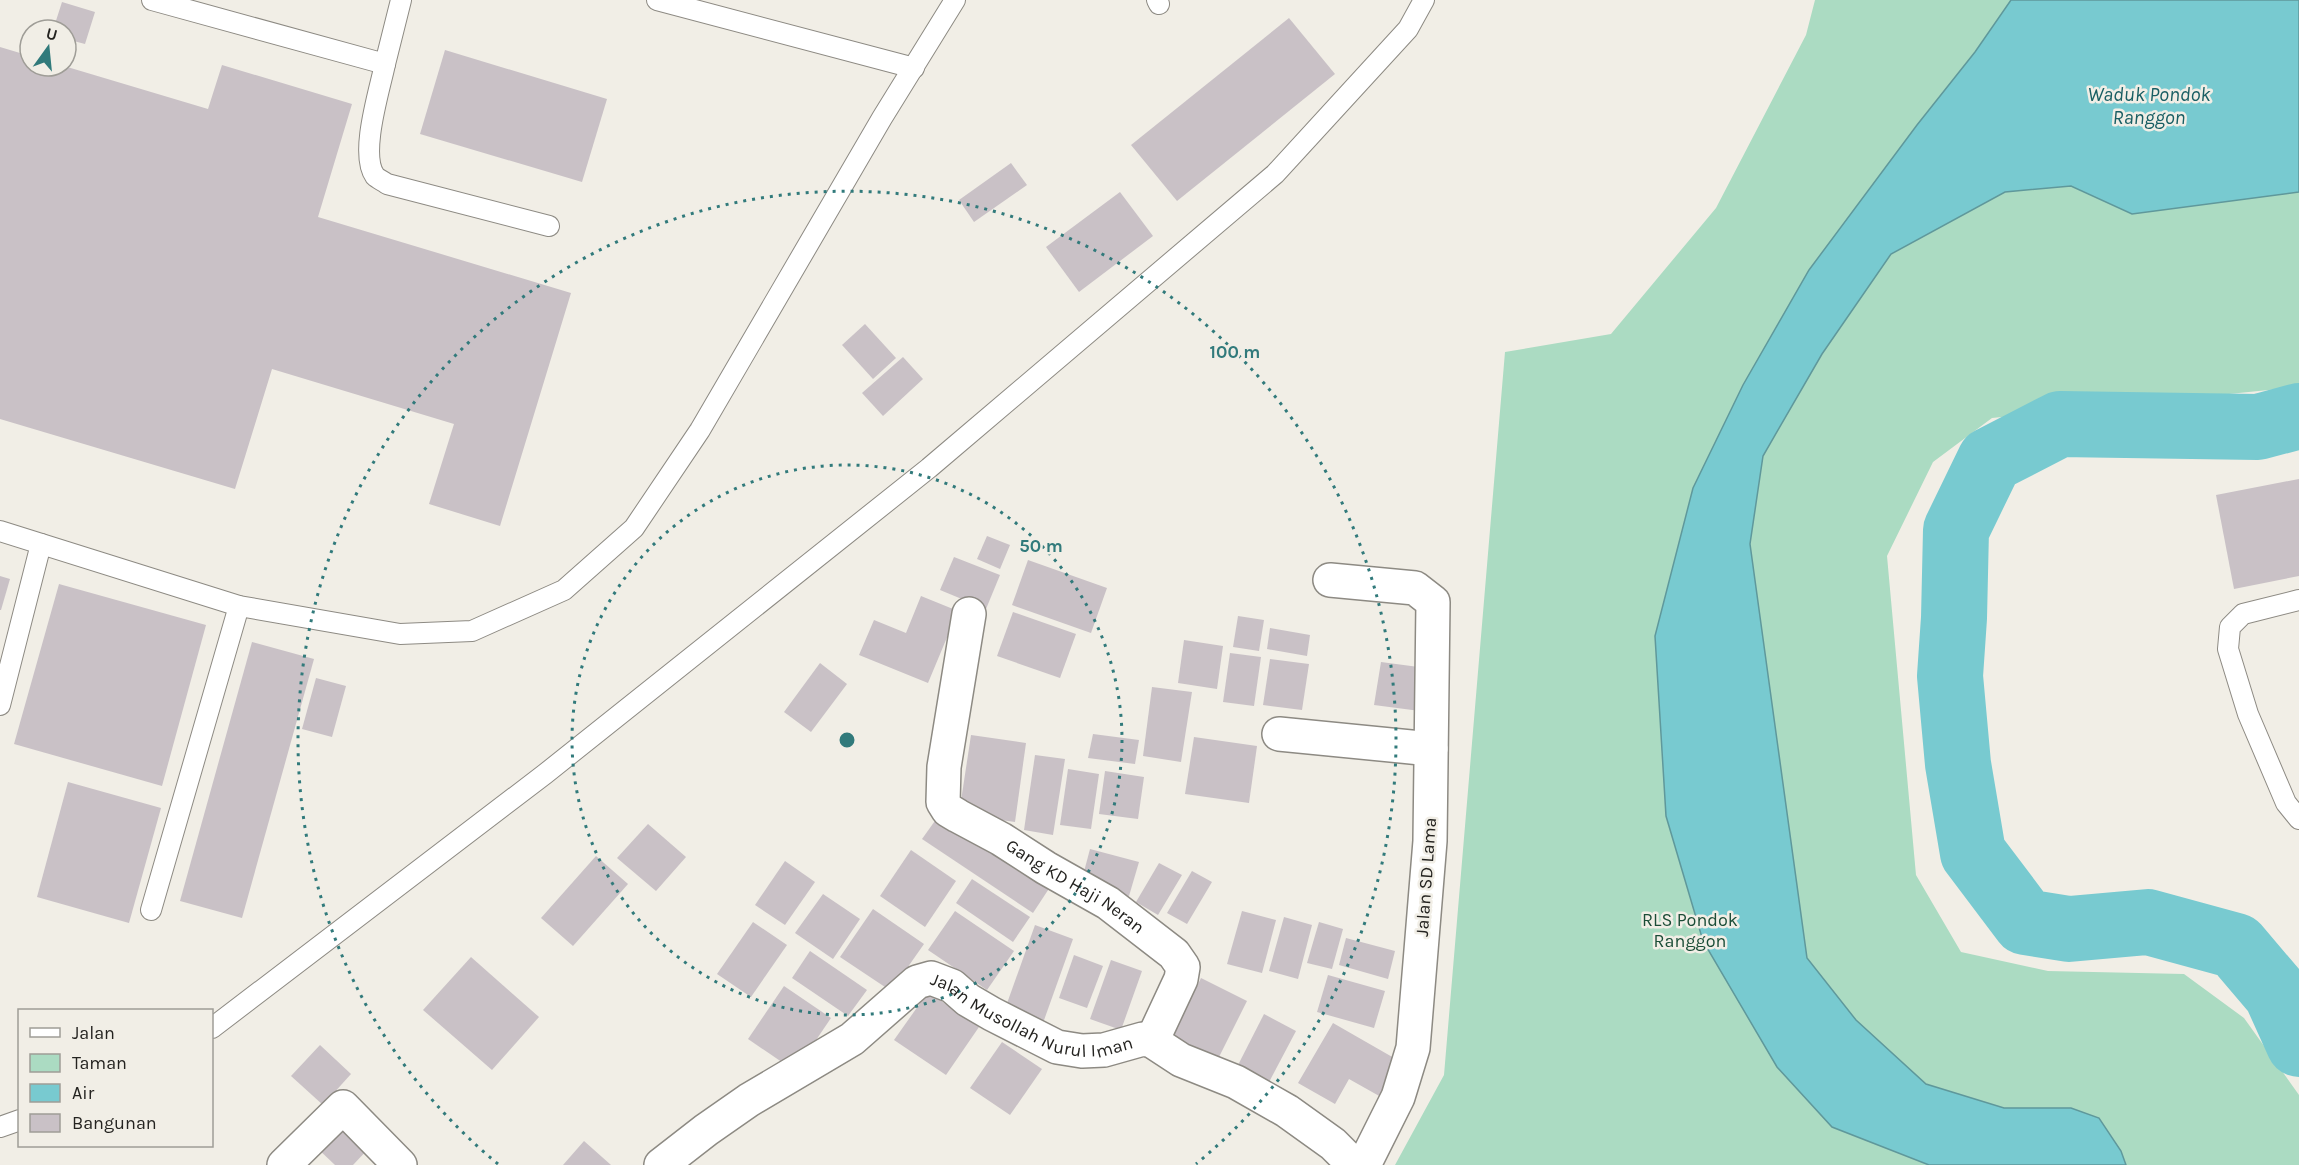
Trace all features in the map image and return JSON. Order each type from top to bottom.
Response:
[{"type":"street","name":"Jalan SD Lama","points":[[1330,580],[1414,588],[1433,602],[1430,841],[1413,1048],[1398,1096],[1364,1165]]},
{"type":"street","name":"Gang KD Haji Neran","points":[[969,614],[944,767],[943,802],[948,810],[1108,903],[1174,954],[1183,967],[1181,979],[1152,1041]]},
{"type":"street","points":[[1279,734],[1431,749]]},
{"type":"street","name":"Jalan Musollah Nurul Iman","points":[[661,1165],[749,1100],[852,1039],[916,982],[931,978],[952,986],[968,1000],[992,1014],[1057,1047],[1082,1051],[1104,1050],[1143,1040],[1152,1041],[1181,1060],[1236,1082],[1287,1111],[1333,1144],[1354,1165]]},
{"type":"street","points":[[284,1165],[343,1107],[400,1165]]},
{"type":"lane","points":[[152,0],[385,64]]},
{"type":"lane","points":[[401,0],[369,141],[370,163],[376,176],[387,184],[549,226]]},
{"type":"lane","points":[[657,0],[914,68]]},
{"type":"lane","points":[[213,1027],[545,774],[929,468],[1275,174],[1408,28],[1425,0]]},
{"type":"lane","points":[[0,531],[239,606],[400,634],[472,632],[564,590],[634,528],[700,430],[914,68],[946,2]]},
{"type":"lane","points":[[0,705],[41,544]]},
{"type":"lane","points":[[2299,600],[2243,614],[2230,627],[2228,649],[2248,714],[2286,803],[2299,819]]},
{"type":"lane","points":[[151,910],[239,606]]},
{"type":"lane","points":[[0,1127],[18,1121]]},
{"type":"green space","name":"RLS Pondok Ranggon","points":[[1815,0],[2299,0],[2299,387],[1992,418],[1933,462],[1887,556],[1916,875],[1961,952],[2048,971],[2184,974],[2244,1018],[2299,1095],[2299,1165],[1395,1165],[1444,1075],[1505,352],[1611,334],[1716,208],[1806,35]]},
{"type":"water","name":"Waduk Pondok Ranggon","points":[[2011,0],[2299,0],[2299,192],[2132,214],[2071,186],[2005,192],[1891,254],[1822,354],[1763,456],[1750,544],[1807,958],[1856,1020],[1926,1084],[2004,1108],[2071,1108],[2099,1118],[2121,1151],[2126,1165],[1929,1165],[1832,1127],[1777,1067],[1703,941],[1666,816],[1655,636],[1693,488],[1743,385],[1809,270],[1917,125],[1975,52]]},
{"type":"building","points":[[62,2],[95,12],[85,44],[78,42],[78,18],[57,18]]},
{"type":"building","points":[[1289,18],[1335,74],[1177,201],[1131,145]]},
{"type":"building","points":[[0,47],[18,52],[18,78],[78,78],[78,70],[208,109],[222,65],[352,104],[318,217],[571,293],[500,526],[429,504],[454,424],[272,369],[235,489],[0,419]]},
{"type":"building","points":[[445,50],[607,99],[582,182],[420,134]]},
{"type":"building","points":[[1011,163],[1027,185],[974,222],[959,200]]},
{"type":"building","points":[[1120,192],[1153,236],[1079,292],[1046,247]]},
{"type":"building","points":[[865,324],[896,358],[873,379],[842,345]]},
{"type":"building","points":[[903,357],[923,379],[883,416],[862,393]]},
{"type":"building","points":[[2299,479],[2299,576],[2234,589],[2216,495]]},
{"type":"building","points":[[987,536],[1010,545],[1000,569],[977,559]]},
{"type":"building","points":[[954,557],[1000,575],[986,609],[940,590]]},
{"type":"building","points":[[1028,560],[1107,588],[1091,633],[1012,605]]},
{"type":"building","points":[[0,576],[10,579],[1,610],[0,610]]},
{"type":"building","points":[[59,584],[206,625],[162,786],[14,744]]},
{"type":"building","points":[[921,596],[958,611],[928,683],[859,655],[874,620],[906,633]]},
{"type":"building","points":[[1013,612],[1076,634],[1060,678],[997,656]]},
{"type":"building","points":[[1238,616],[1264,620],[1259,651],[1233,647]]},
{"type":"building","points":[[1270,628],[1310,635],[1307,656],[1267,649]]},
{"type":"building","points":[[1184,640],[1223,646],[1217,689],[1178,683]]},
{"type":"building","points":[[252,642],[314,659],[242,918],[180,901]]},
{"type":"building","points":[[1230,653],[1261,657],[1254,706],[1223,702]]},
{"type":"building","points":[[1270,659],[1309,664],[1302,710],[1263,705]]},
{"type":"building","points":[[1381,662],[1426,668],[1420,711],[1374,705]]},
{"type":"building","points":[[820,663],[847,684],[811,732],[784,712]]},
{"type":"building","points":[[316,678],[346,686],[332,737],[302,729]]},
{"type":"building","points":[[1152,687],[1192,692],[1181,762],[1143,756]]},
{"type":"building","points":[[1093,734],[1139,740],[1135,764],[1088,758]]},
{"type":"building","points":[[971,735],[1026,743],[1015,822],[959,814]]},
{"type":"building","points":[[1194,737],[1257,746],[1249,803],[1185,794]]},
{"type":"building","points":[[1035,755],[1065,759],[1053,835],[1024,830]]},
{"type":"building","points":[[1068,769],[1099,774],[1091,829],[1060,825]]},
{"type":"building","points":[[1105,771],[1144,777],[1138,819],[1099,814]]},
{"type":"building","points":[[68,782],[161,808],[129,923],[37,897]]},
{"type":"building","points":[[942,811],[1052,884],[1033,913],[922,839]]},
{"type":"building","points":[[648,824],[686,857],[656,891],[617,858]]},
{"type":"building","points":[[1090,849],[1139,862],[1129,896],[1081,883]]},
{"type":"building","points":[[911,850],[956,881],[925,927],[880,896]]},
{"type":"building","points":[[596,856],[628,884],[573,946],[541,918]]},
{"type":"building","points":[[785,861],[815,882],[785,925],[755,905]]},
{"type":"building","points":[[1159,863],[1182,875],[1158,915],[1136,902]]},
{"type":"building","points":[[1192,871],[1212,882],[1187,924],[1167,913]]},
{"type":"building","points":[[972,879],[1030,917],[1013,942],[956,903]]},
{"type":"building","points":[[823,894],[860,919],[833,959],[795,933]]},
{"type":"building","points":[[873,909],[924,944],[891,991],[840,957]]},
{"type":"building","points":[[955,911],[1014,951],[987,990],[928,950]]},
{"type":"building","points":[[1242,911],[1276,920],[1262,973],[1227,964]]},
{"type":"building","points":[[1284,917],[1312,925],[1298,979],[1269,971]]},
{"type":"building","points":[[753,922],[787,945],[751,997],[717,974]]},
{"type":"building","points":[[1319,922],[1343,929],[1332,969],[1307,963]]},
{"type":"building","points":[[1035,925],[1073,939],[1043,1023],[1005,1009]]},
{"type":"building","points":[[1346,938],[1395,951],[1388,979],[1339,965]]},
{"type":"building","points":[[810,951],[867,990],[848,1016],[792,978]]},
{"type":"building","points":[[1074,955],[1103,966],[1087,1008],[1059,998]]},
{"type":"building","points":[[471,957],[539,1017],[492,1070],[423,1010]]},
{"type":"building","points":[[1111,960],[1142,971],[1121,1030],[1090,1019]]},
{"type":"building","points":[[1328,975],[1385,991],[1374,1028],[1317,1012]]},
{"type":"building","points":[[1201,978],[1247,1001],[1217,1061],[1172,1038]]},
{"type":"building","points":[[784,986],[831,1018],[795,1071],[748,1039]]},
{"type":"building","points":[[928,992],[979,1027],[946,1075],[894,1040]]},
{"type":"building","points":[[1264,1014],[1296,1031],[1268,1084],[1237,1067]]},
{"type":"building","points":[[1333,1023],[1401,1062],[1381,1097],[1349,1079],[1335,1104],[1298,1083]]},
{"type":"building","points":[[1002,1042],[1042,1069],[1010,1115],[970,1088]]},
{"type":"building","points":[[320,1045],[351,1074],[323,1105],[291,1076]]},
{"type":"building","points":[[340,1121],[369,1148],[353,1165],[335,1165],[315,1146]]},
{"type":"building","points":[[584,1141],[611,1165],[563,1165]]},
{"type":"waterway","points":[[2299,416],[2258,427],[2060,424],[1990,460],[1956,530],[1950,676],[1958,764],[1973,853],[2025,922],[2069,929],[2148,922],[2236,946],[2276,993],[2299,1044]]}]
